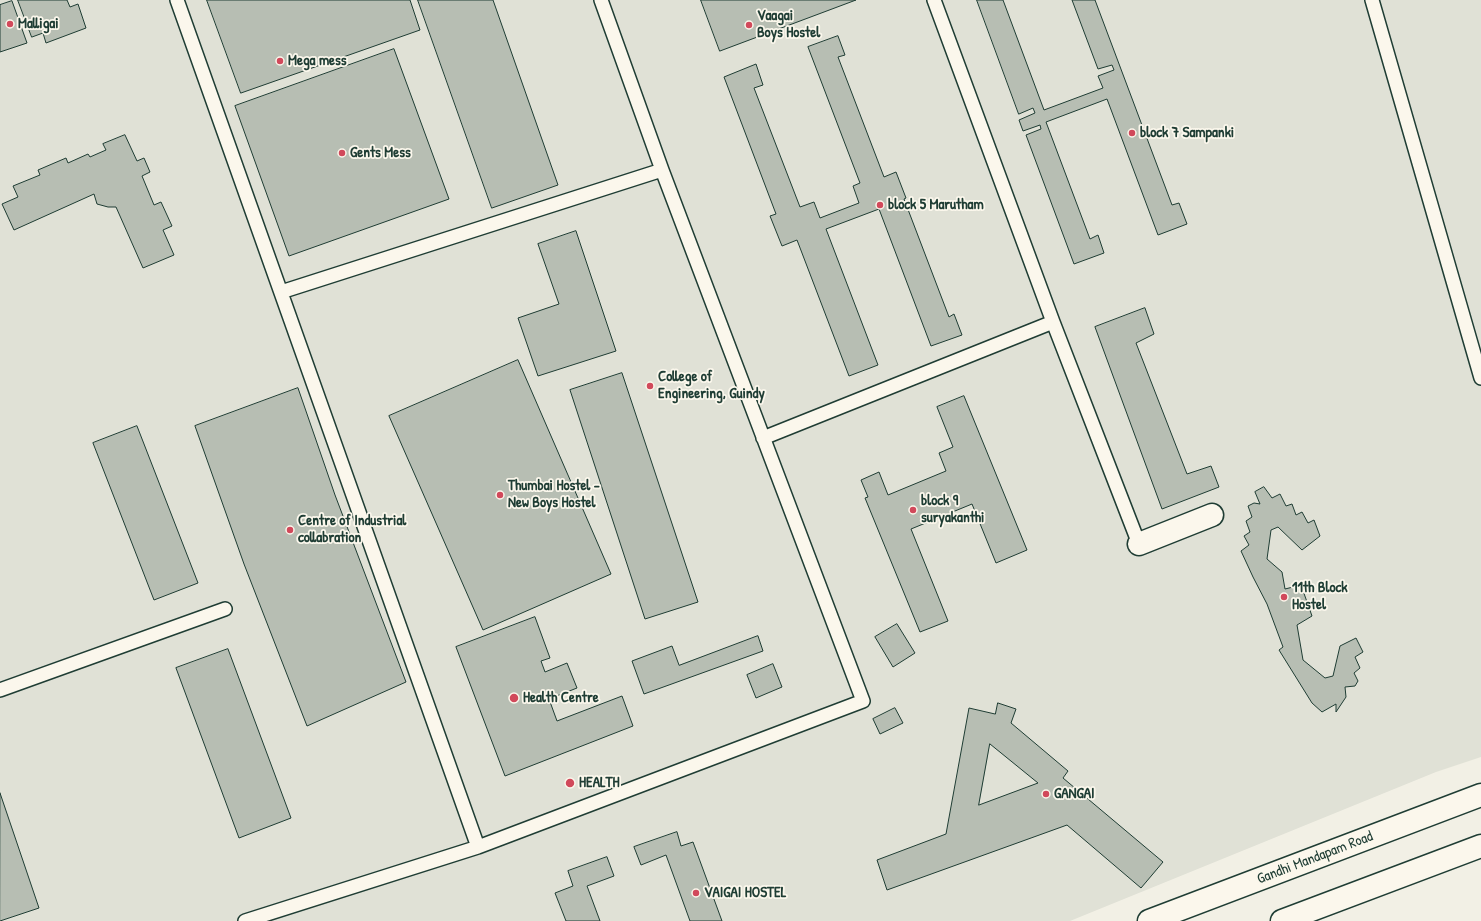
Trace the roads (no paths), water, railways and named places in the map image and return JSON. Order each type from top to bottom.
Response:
[{"type":"main road","points":[[1140,544],[1212,515]]},
{"type":"main road","name":"Gandhi Mandapam Road","points":[[1149,921],[1481,795]]},
{"type":"main road","points":[[1282,921],[1480,848]]},
{"type":"lane","points":[[177,0],[478,847]]},
{"type":"lane","points":[[245,921],[478,847],[863,702],[662,170],[600,0]]},
{"type":"lane","points":[[934,0],[1053,322],[1140,544]]},
{"type":"lane","points":[[1372,0],[1481,378]]},
{"type":"lane","points":[[281,292],[662,170]]},
{"type":"lane","points":[[763,438],[1053,322]]},
{"type":"lane","points":[[0,690],[225,608]]},
{"type":"place","name":"Malligai","points":[[10,24]]},
{"type":"place","name":"Vaagai Boys Hostel","points":[[749,25]]},
{"type":"place","name":"Mega mess","points":[[280,61]]},
{"type":"place","name":"block 7 Sampanki","points":[[1132,133]]},
{"type":"place","name":"Gents Mess","points":[[342,153]]},
{"type":"place","name":"block 5 Marutham","points":[[880,205]]},
{"type":"place","name":"College of Engineering, Guindy","points":[[650,386]]},
{"type":"place","name":"Thumbai Hostel - New Boys Hostel","points":[[500,495]]},
{"type":"place","name":"block 9 suryakanthi","points":[[913,510]]},
{"type":"place","name":"Centre of Industrial collabration","points":[[290,530]]},
{"type":"place","name":"11th Block Hostel","points":[[1284,597]]},
{"type":"place","name":"Health Centre","points":[[514,698]]},
{"type":"place","name":"HEALTH","points":[[570,783]]},
{"type":"place","name":"GANGAI","points":[[1046,794]]},
{"type":"place","name":"VAIGAI HOSTEL","points":[[696,893]]}]
